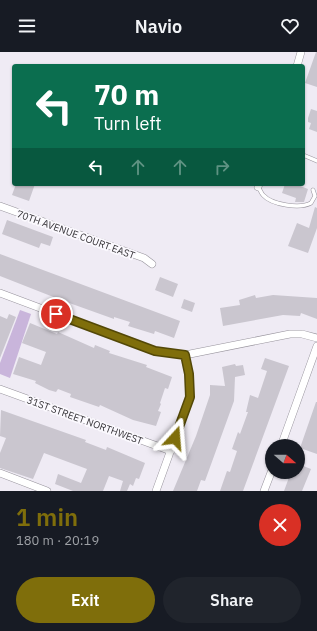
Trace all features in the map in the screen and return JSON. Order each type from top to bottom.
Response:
[{"type":"street","points":[[298,64],[301,52]]},
{"type":"street","name":"70TH AVENUE COURT EAST","points":[[0,206],[144,258],[152,264]]},
{"type":"street","points":[[0,293],[155,351],[185,355],[290,334],[302,334],[317,338]]},
{"type":"street","points":[[284,439],[317,346]]},
{"type":"street","points":[[156,491],[190,397],[189,374],[185,355]]},
{"type":"street","name":"31ST STREET NORTHWEST","points":[[0,389],[171,451]]},
{"type":"street","points":[[0,474],[47,491]]},
{"type":"street","points":[[264,491],[269,479]]},
{"type":"lane","points":[[305,156],[317,160]]},
{"type":"lane","points":[[259,186],[263,195],[270,200],[300,207],[311,203],[315,196],[313,190]]},
{"type":"shaded area","points":[[20,310],[31,314],[10,378],[0,374],[0,363]]},
{"type":"building","points":[[317,52],[317,87],[305,83]]},
{"type":"building","points":[[311,109],[317,111],[317,132],[309,129],[311,123],[308,122],[308,118]]},
{"type":"building","points":[[15,186],[34,186],[29,201],[12,195]]},
{"type":"building","points":[[284,186],[300,186],[308,189],[304,202],[295,202],[296,198],[282,193]]},
{"type":"building","points":[[315,207],[317,208],[317,228],[308,253],[288,246],[297,223],[309,228]]},
{"type":"building","points":[[7,220],[53,237],[50,246],[41,243],[39,248],[2,234]]},
{"type":"building","points":[[0,254],[180,321],[174,338],[155,331],[154,334],[128,326],[130,322],[114,317],[114,319],[0,276]]},
{"type":"building","points":[[160,277],[178,284],[173,297],[155,290]]},
{"type":"building","points":[[255,295],[256,298],[273,295],[317,298],[317,319],[301,313],[300,316],[283,315],[223,326],[220,308],[240,305],[239,300]]},
{"type":"building","points":[[184,299],[195,303],[192,312],[181,308]]},
{"type":"building","points":[[9,314],[16,317],[0,358],[0,316],[7,319]]},
{"type":"building","points":[[30,323],[57,334],[58,332],[94,348],[95,345],[110,351],[109,353],[147,365],[146,367],[172,377],[168,389],[165,388],[160,403],[161,404],[158,411],[161,412],[156,426],[133,420],[100,405],[99,407],[70,397],[71,394],[58,389],[56,392],[49,390],[35,383],[36,381],[13,374],[19,357],[41,365],[46,352],[22,343]]},
{"type":"building","points":[[265,358],[289,366],[243,491],[220,491],[227,471],[230,472],[237,451],[232,449],[238,432],[240,434],[248,412],[246,412],[250,395],[258,398],[267,371],[261,369]]},
{"type":"building","points":[[235,364],[236,366],[243,365],[245,375],[235,377],[234,401],[205,481],[201,480],[197,491],[173,491],[196,436],[210,395],[210,385],[225,386],[222,367]]},
{"type":"building","points":[[317,402],[317,454],[305,450],[305,439],[303,439]]},
{"type":"building","points":[[1,410],[86,440],[85,442],[106,450],[107,447],[145,463],[139,479],[136,478],[133,486],[130,484],[127,491],[120,491],[123,481],[109,476],[103,491],[73,491],[55,484],[58,474],[81,483],[87,469],[44,453],[33,479],[0,468],[0,453],[6,438],[0,436]]},
{"type":"building","points":[[305,467],[311,469],[302,491],[284,491],[288,479],[305,479]]},
{"type":"route","points":[[56,314],[155,351],[185,355],[189,374],[190,397],[175,438]]}]
